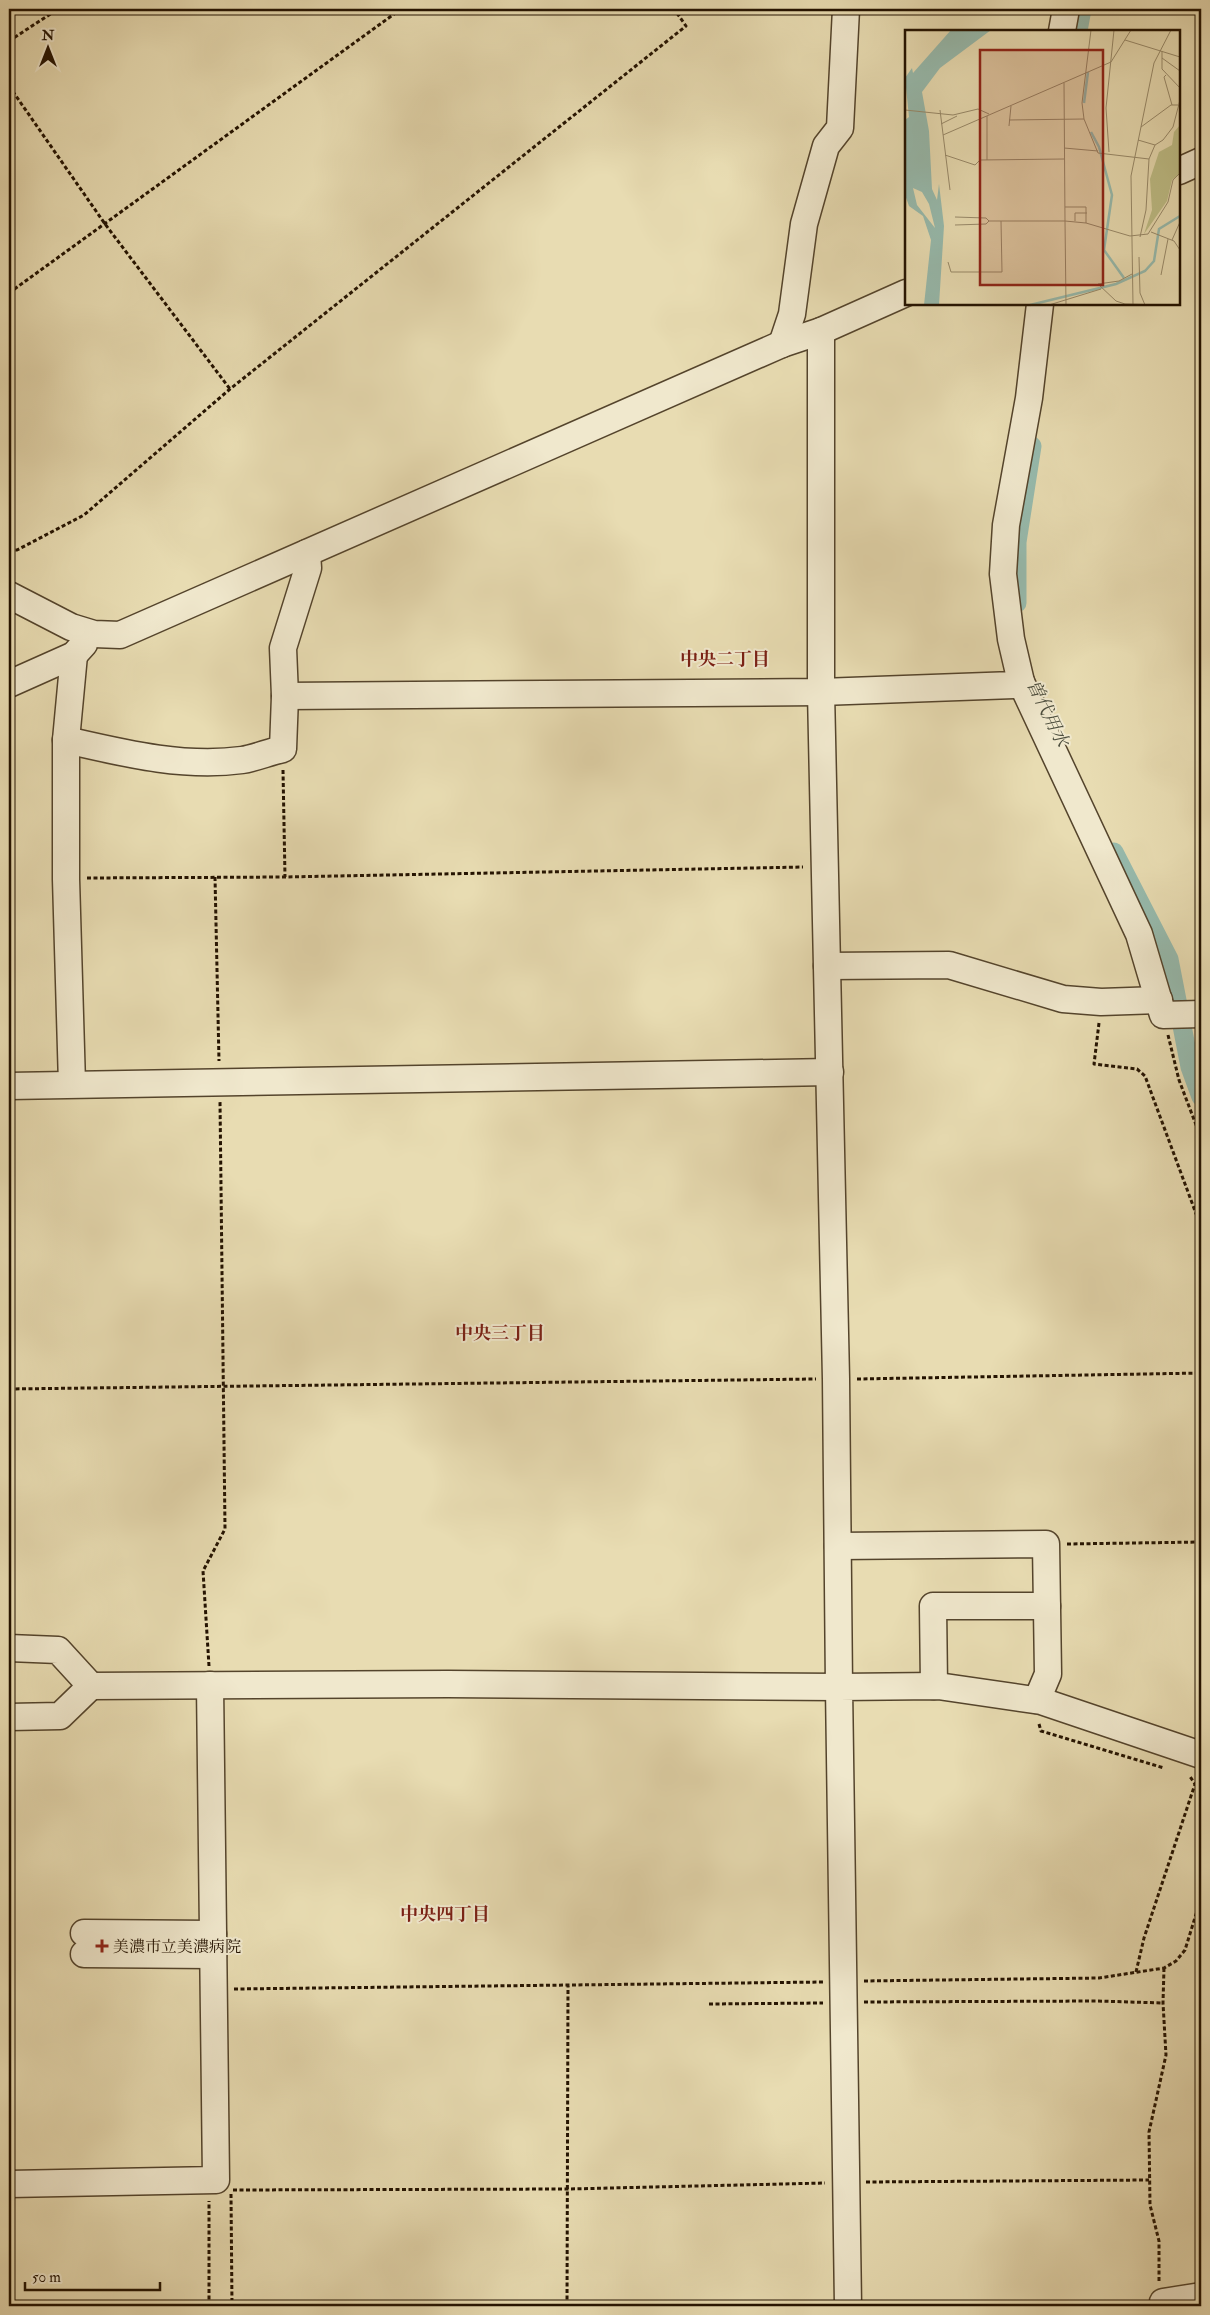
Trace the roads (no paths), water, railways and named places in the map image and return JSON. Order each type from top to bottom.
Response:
[{"type":"street","points":[[782,344],[792,314],[804,224],[826,146],[840,128],[846,9]]},
{"type":"street","points":[[1062,30],[1066,9]]},
{"type":"street","points":[[1180,171],[1201,161]]},
{"type":"street","points":[[9,595],[71,627],[94,634],[120,635],[782,344],[821,330],[905,293]]},
{"type":"street","points":[[1040,305],[1029,398],[1006,525],[1003,574],[1011,639],[1021,682],[1139,934],[1161,1008]]},
{"type":"street","points":[[821,330],[821,692],[836,1379],[848,2306]]},
{"type":"street","points":[[66,740],[134,755],[204,763],[243,760],[282,749],[283,648],[308,568],[306,553]]},
{"type":"street","points":[[9,684],[74,655],[94,634]]},
{"type":"street","points":[[72,1084],[66,879],[66,740],[74,655]]},
{"type":"street","points":[[284,696],[821,692],[1014,685],[1021,682]]},
{"type":"street","points":[[827,966],[949,965],[1063,999],[1161,1008],[1196,1014]]},
{"type":"street","points":[[9,1086],[830,1072]]},
{"type":"street","points":[[838,1546],[1046,1544],[1048,1674],[1039,1701]]},
{"type":"street","points":[[934,1686],[933,1606],[1047,1606]]},
{"type":"street","points":[[9,1648],[58,1650],[91,1686]]},
{"type":"street","points":[[9,2184],[216,2180],[210,1685]]},
{"type":"street","points":[[9,1717],[60,1716],[91,1686],[934,1686],[1039,1701],[1201,1755]]},
{"type":"street","points":[[84,1944],[213,1945]]},
{"type":"street","points":[[1164,2304],[1201,2296]]},
{"type":"waterway","name":"曽代用水","points":[[1078,30],[1082,9]]},
{"type":"waterway","name":"曽代用水","points":[[1017,603],[1017,542],[1032,446]]},
{"type":"waterway","name":"曽代用水","points":[[1114,852],[1169,959],[1190,1067],[1201,1097]]},
{"type":"place","name":"美濃市立美濃病院","points":[[102,1946]]},
{"type":"district","name":"中央二丁目","points":[[725,659]]},
{"type":"district","name":"中央三丁目","points":[[500,1333]]},
{"type":"district","name":"中央四丁目","points":[[445,1914]]}]
